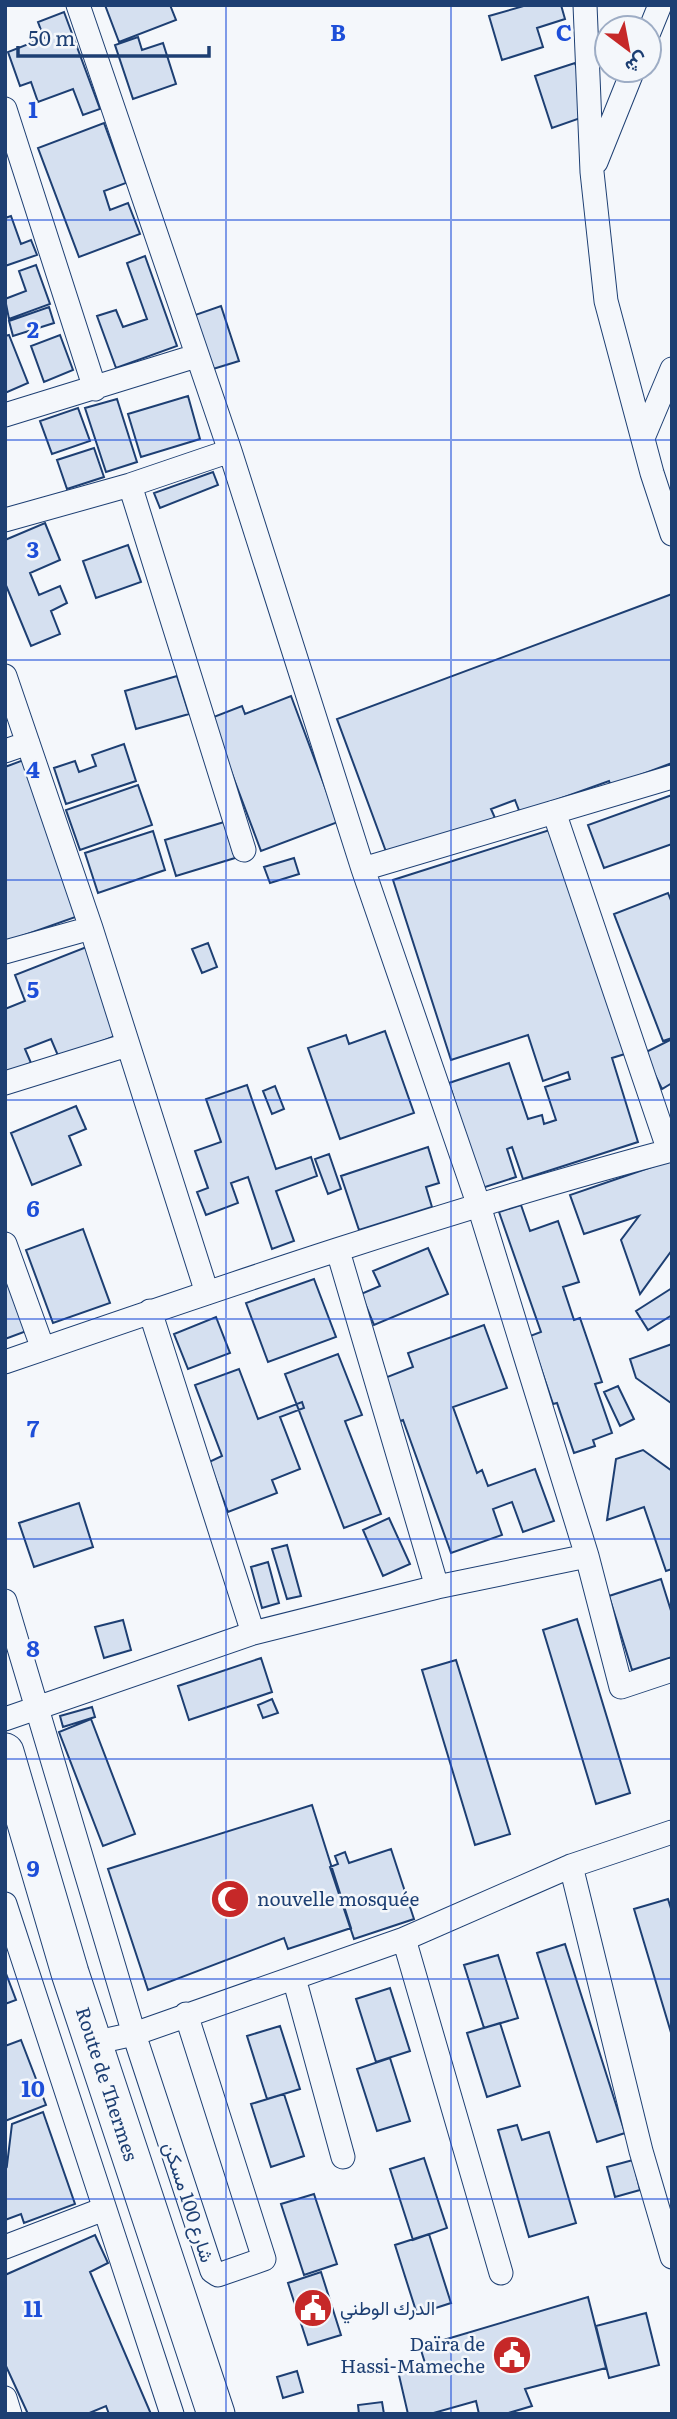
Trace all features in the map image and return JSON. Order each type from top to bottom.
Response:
[{"type":"main road","name":"Route de Thermes","points":[[5,1752],[93,2043],[216,2414]]},
{"type":"street","points":[[78,5],[230,451],[363,869],[479,1206],[587,1556],[621,1687],[672,1670]]},
{"type":"street","points":[[585,5],[592,172],[606,301],[643,438],[662,469],[672,534]]},
{"type":"street","points":[[592,172],[627,84]]},
{"type":"street","points":[[5,109],[95,388]]},
{"type":"street","points":[[5,415],[196,356]]},
{"type":"street","points":[[643,438],[672,369]]},
{"type":"street","points":[[5,520],[130,485],[230,451]]},
{"type":"street","points":[[130,485],[244,850]]},
{"type":"street","points":[[5,676],[91,928],[207,1293]]},
{"type":"street","points":[[5,751],[27,743]]},
{"type":"street","points":[[363,869],[672,777]]},
{"type":"street","points":[[5,1362],[150,1311],[479,1206],[670,1150],[554,812]]},
{"type":"street","points":[[5,953],[91,928]]},
{"type":"street","points":[[5,1083],[127,1045]]},
{"type":"street","points":[[5,1244],[43,1349]]},
{"type":"street","points":[[338,1251],[437,1587]]},
{"type":"street","points":[[150,1311],[253,1633]]},
{"type":"street","points":[[5,1719],[253,1633],[437,1587],[587,1556]]},
{"type":"street","points":[[5,1601],[134,2034]]},
{"type":"street","points":[[93,2043],[134,2034],[404,1939],[571,1866],[672,1832]]},
{"type":"street","points":[[571,1866],[641,2151],[672,2257]]},
{"type":"street","points":[[5,1903],[172,2414]]},
{"type":"street","points":[[404,1939],[501,2273]]},
{"type":"street","points":[[294,1978],[343,2157]]},
{"type":"street","name":"شارع 100 مسكن","points":[[134,2034],[212,2271],[218,2276],[264,2259],[186,2014]]},
{"type":"street","points":[[5,2247],[104,2208]]},
{"type":"street","points":[[5,2398],[10,2414]]},
{"type":"building","points":[[105,5],[170,5],[176,20],[119,42]]},
{"type":"building","points":[[527,5],[561,5],[565,19],[537,28],[543,47],[502,60],[489,16]]},
{"type":"building","points":[[64,12],[100,109],[83,115],[73,89],[38,102],[31,82],[20,86],[8,52],[44,38],[38,22]]},
{"type":"building","points":[[138,37],[142,50],[163,43],[176,84],[133,99],[115,45]]},
{"type":"building","points":[[575,63],[592,114],[552,128],[535,76]]},
{"type":"building","points":[[104,123],[126,183],[104,191],[110,210],[128,203],[140,234],[79,257],[38,148]]},
{"type":"building","points":[[11,216],[21,244],[31,240],[37,255],[5,266],[5,218]]},
{"type":"building","points":[[145,256],[177,346],[116,368],[97,316],[116,310],[123,327],[147,319],[127,263]]},
{"type":"building","points":[[36,265],[50,304],[9,319],[5,299],[26,291],[19,271]]},
{"type":"building","points":[[221,306],[239,361],[213,369],[195,315]]},
{"type":"building","points":[[49,307],[54,323],[13,336],[9,321]]},
{"type":"building","points":[[9,335],[28,383],[5,393],[5,336]]},
{"type":"building","points":[[60,335],[73,370],[44,382],[31,346]]},
{"type":"building","points":[[188,396],[200,439],[141,457],[128,414]]},
{"type":"building","points":[[117,399],[137,462],[106,472],[85,408]]},
{"type":"building","points":[[78,408],[90,441],[52,454],[40,421]]},
{"type":"building","points":[[94,448],[104,477],[67,489],[57,460]]},
{"type":"building","points":[[213,472],[218,485],[160,508],[154,493]]},
{"type":"building","points":[[45,523],[60,560],[30,573],[39,595],[60,586],[67,603],[51,611],[60,634],[31,646],[5,583],[5,540]]},
{"type":"building","points":[[128,545],[141,582],[96,598],[83,561]]},
{"type":"building","points":[[672,594],[672,763],[611,786],[609,781],[520,813],[515,800],[491,809],[495,818],[388,857],[337,719]]},
{"type":"building","points":[[177,676],[189,714],[136,729],[125,691]]},
{"type":"building","points":[[291,696],[338,822],[261,851],[211,718],[242,706],[245,714]]},
{"type":"building","points":[[124,744],[136,781],[66,804],[54,768],[75,761],[79,772],[96,766],[92,755]]},
{"type":"building","points":[[29,758],[84,914],[5,942],[5,767]]},
{"type":"building","points":[[138,785],[152,825],[80,850],[66,810]]},
{"type":"building","points":[[672,795],[672,844],[604,868],[588,825]]},
{"type":"building","points":[[224,822],[235,858],[176,876],[165,840]]},
{"type":"building","points":[[556,828],[628,1053],[612,1058],[638,1142],[523,1179],[512,1147],[507,1149],[516,1177],[482,1188],[449,1083],[509,1063],[528,1119],[542,1115],[544,1124],[556,1120],[545,1087],[570,1079],[568,1072],[543,1081],[528,1035],[451,1060],[393,880]]},
{"type":"building","points":[[153,831],[165,870],[98,893],[85,853]]},
{"type":"building","points":[[294,858],[299,874],[270,883],[264,867]]},
{"type":"building","points":[[668,893],[672,903],[672,1038],[663,1041],[614,914]]},
{"type":"building","points":[[208,943],[217,967],[202,973],[192,949]]},
{"type":"building","points":[[89,946],[123,1033],[59,1058],[51,1039],[25,1049],[31,1063],[5,1073],[5,1009],[25,1001],[15,975]]},
{"type":"building","points":[[385,1031],[414,1113],[340,1139],[308,1048],[346,1035],[349,1044]]},
{"type":"building","points":[[672,1039],[672,1083],[662,1089],[644,1053]]},
{"type":"building","points":[[247,1085],[276,1169],[311,1157],[317,1176],[276,1191],[294,1241],[272,1249],[248,1177],[231,1183],[238,1203],[206,1215],[197,1192],[208,1188],[195,1151],[221,1142],[206,1099]]},
{"type":"building","points":[[275,1086],[284,1109],[272,1114],[263,1091]]},
{"type":"building","points":[[76,1106],[86,1129],[69,1136],[81,1165],[32,1185],[11,1133]]},
{"type":"building","points":[[428,1147],[439,1183],[426,1187],[432,1207],[359,1230],[341,1176]]},
{"type":"building","points":[[329,1154],[341,1189],[328,1194],[315,1159]]},
{"type":"building","points":[[672,1160],[672,1250],[640,1294],[621,1240],[639,1216],[584,1234],[570,1195]]},
{"type":"building","points":[[521,1205],[530,1231],[558,1221],[579,1282],[563,1287],[574,1320],[580,1318],[602,1382],[595,1384],[612,1433],[593,1440],[595,1446],[574,1453],[557,1403],[553,1404],[530,1336],[541,1332],[499,1212]]},
{"type":"building","points":[[83,1229],[110,1303],[53,1323],[26,1250]]},
{"type":"building","points":[[428,1248],[448,1294],[374,1325],[361,1294],[380,1286],[373,1271]]},
{"type":"building","points":[[5,1259],[32,1329],[5,1339]]},
{"type":"building","points":[[314,1279],[336,1337],[268,1362],[246,1303]]},
{"type":"building","points":[[672,1288],[672,1315],[648,1330],[636,1311]]},
{"type":"building","points":[[216,1317],[230,1353],[188,1369],[174,1334]]},
{"type":"building","points":[[484,1325],[507,1388],[453,1407],[477,1473],[482,1470],[488,1486],[535,1469],[554,1521],[523,1532],[512,1502],[493,1509],[502,1535],[451,1553],[403,1420],[397,1422],[382,1379],[413,1367],[408,1353]]},
{"type":"building","points":[[672,1344],[671,1403],[636,1378],[630,1359]]},
{"type":"building","points":[[338,1354],[362,1415],[345,1421],[381,1514],[344,1528],[285,1374]]},
{"type":"building","points":[[239,1369],[258,1419],[302,1402],[304,1408],[280,1417],[300,1469],[272,1480],[277,1493],[228,1512],[209,1462],[222,1456],[195,1385]]},
{"type":"building","points":[[618,1386],[634,1419],[620,1426],[604,1392]]},
{"type":"building","points":[[643,1450],[672,1471],[672,1569],[666,1571],[644,1507],[607,1520],[616,1459]]},
{"type":"building","points":[[79,1503],[93,1547],[34,1567],[19,1523]]},
{"type":"building","points":[[389,1518],[410,1564],[383,1576],[363,1530]]},
{"type":"building","points":[[287,1545],[301,1596],[287,1599],[272,1549]]},
{"type":"building","points":[[268,1562],[279,1603],[262,1608],[251,1567]]},
{"type":"building","points":[[661,1579],[672,1614],[672,1657],[632,1670],[609,1596]]},
{"type":"building","points":[[577,1619],[630,1793],[596,1804],[543,1630]]},
{"type":"building","points":[[123,1620],[131,1650],[104,1658],[95,1627]]},
{"type":"building","points":[[261,1658],[272,1692],[189,1720],[178,1686]]},
{"type":"building","points":[[456,1660],[510,1834],[475,1845],[422,1670]]},
{"type":"building","points":[[272,1699],[278,1713],[263,1718],[258,1705]]},
{"type":"building","points":[[92,1707],[95,1717],[63,1727],[60,1716]]},
{"type":"building","points":[[91,1719],[135,1834],[103,1846],[59,1732]]},
{"type":"building","name":"nouvelle mosquée","points":[[312,1805],[351,1928],[288,1949],[284,1938],[148,1990],[108,1869]]},
{"type":"building","points":[[391,1849],[414,1919],[354,1939],[330,1867],[338,1864],[335,1856],[345,1852],[349,1863]]},
{"type":"building","points":[[668,1899],[672,1912],[672,2036],[634,1909]]},
{"type":"building","points":[[565,1944],[625,2133],[597,2142],[537,1953]]},
{"type":"building","points":[[498,1955],[518,2018],[484,2028],[464,1965]]},
{"type":"building","points":[[5,1971],[16,2000],[5,2004]]},
{"type":"building","points":[[390,1988],[410,2051],[376,2062],[356,1999]]},
{"type":"building","points":[[500,2023],[520,2086],[487,2097],[467,2033]]},
{"type":"building","points":[[280,2026],[300,2089],[267,2099],[247,2036]]},
{"type":"building","points":[[21,2040],[46,2105],[5,2121],[5,2046]]},
{"type":"building","points":[[390,2058],[410,2121],[377,2131],[357,2069]]},
{"type":"building","points":[[284,2094],[304,2156],[271,2167],[251,2104]]},
{"type":"building","points":[[43,2112],[75,2204],[24,2223],[21,2214],[5,2220],[5,2161],[7,2165],[12,2124]]},
{"type":"building","points":[[517,2125],[522,2140],[549,2132],[576,2223],[529,2237],[498,2130]]},
{"type":"building","points":[[424,2158],[447,2228],[413,2240],[390,2169]]},
{"type":"building","points":[[633,2160],[640,2190],[615,2197],[607,2167]]},
{"type":"building","points":[[314,2194],[337,2264],[304,2275],[281,2204]]},
{"type":"building","points":[[429,2234],[451,2303],[417,2314],[395,2245]]},
{"type":"building","points":[[95,2235],[108,2263],[90,2272],[151,2414],[109,2414],[106,2406],[87,2414],[28,2414],[5,2364],[5,2275]]},
{"type":"building","points":[[321,2272],[341,2335],[308,2345],[288,2283]]},
{"type":"building","name":"Daïra de Hassi-Mameche","points":[[588,2297],[606,2368],[525,2389],[532,2406],[505,2414],[479,2414],[476,2401],[430,2414],[408,2414],[398,2371],[425,2363],[420,2347]]},
{"type":"building","points":[[646,2313],[659,2365],[609,2378],[596,2326]]},
{"type":"building","points":[[297,2371],[303,2392],[283,2398],[277,2377]]},
{"type":"building","points":[[382,2402],[384,2414],[359,2414],[358,2405]]},
{"type":"place","name":"nouvelle mosquée","points":[[230,1899]]},
{"type":"place","name":"الدرك الوطني","points":[[313,2308]]},
{"type":"place","name":"Daïra de Hassi-Mameche","points":[[512,2355]]}]
